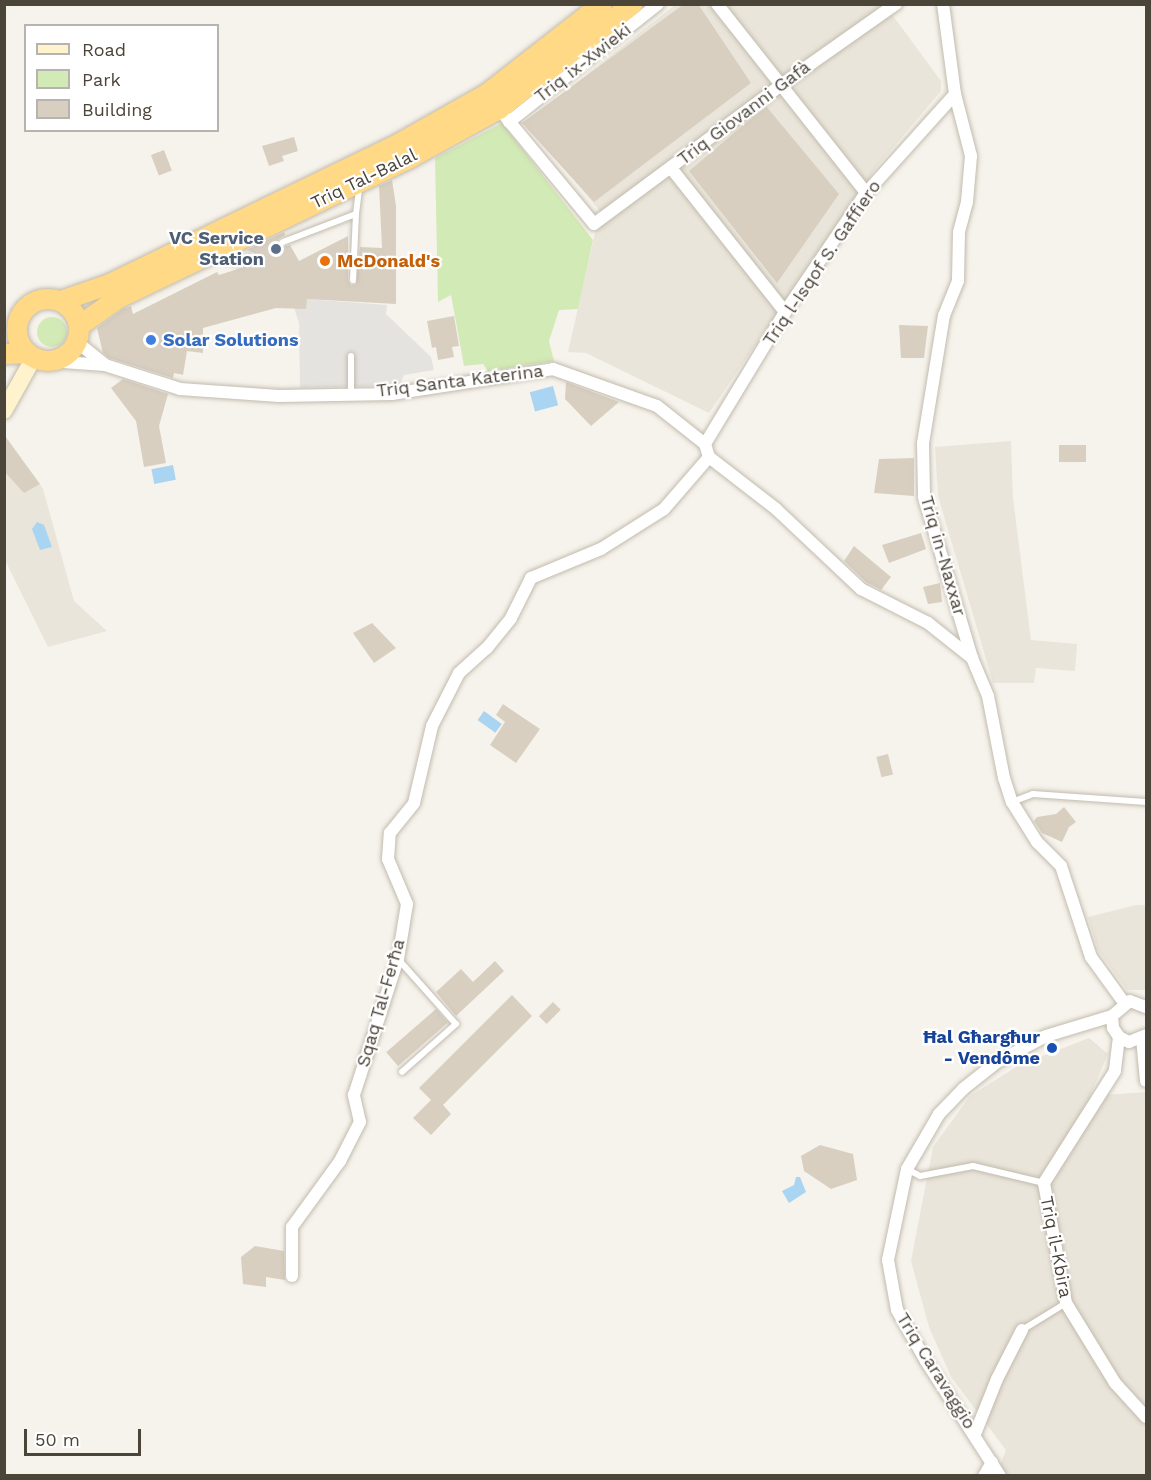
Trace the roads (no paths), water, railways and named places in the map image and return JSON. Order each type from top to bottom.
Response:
[{"type":"highway","name":"Triq Tal-Balal","points":[[602,4],[487,94],[400,143],[110,284],[61,301],[37,300],[25,308],[11,324],[18,339],[37,357],[64,356],[78,334],[117,299],[359,182],[504,116],[633,4]]},
{"type":"highway","points":[[61,301],[74,312],[78,334]]},
{"type":"highway","points":[[4,354],[37,357]]},
{"type":"main road","points":[[4,411],[37,357]]},
{"type":"street","name":"Triq ix-Xwieki","points":[[504,116],[658,4]]},
{"type":"street","points":[[717,4],[866,193]]},
{"type":"street","name":"Triq Giovanni Gafà","points":[[504,116],[594,224],[896,4]]},
{"type":"street","name":"Triq in-Naxxar","points":[[943,4],[955,94],[971,156],[970,183],[959,232],[958,281],[944,315],[923,443],[924,497],[972,658],[988,696],[1004,778],[1012,802],[1037,842],[1061,866],[1091,957],[1125,1004]]},
{"type":"street","name":"Triq l-Isqof S. Gaffiero","points":[[705,444],[785,312],[866,193],[955,94]]},
{"type":"street","points":[[671,168],[785,312]]},
{"type":"street","name":"Triq Santa Katerina","points":[[78,334],[105,365]]},
{"type":"street","name":"Triq Santa Katerina","points":[[37,357],[105,365],[180,389],[279,396],[392,394],[553,369],[657,406],[705,444]]},
{"type":"street","points":[[705,444],[709,457],[776,508],[861,589],[928,623],[972,658]]},
{"type":"street","name":"Sqaq Tal-Ferħa","points":[[292,1276],[292,1227],[340,1161],[360,1122],[354,1095],[398,958],[407,904],[388,859],[390,833],[414,803],[432,726],[459,673],[487,648],[511,618],[531,578],[601,549],[664,509],[709,457]]},
{"type":"street","points":[[1146,1006],[1130,1001],[1112,1016],[1113,1028],[1119,1037],[1129,1042],[1144,1036],[1146,1081]]},
{"type":"street","name":"Triq Caravaggio","points":[[1000,1476],[926,1361],[897,1310],[888,1260],[907,1169],[939,1114],[963,1089],[997,1062],[1046,1036],[1112,1016]]},
{"type":"street","name":"Triq il-Kbira","points":[[1119,1037],[1115,1071],[1044,1183],[1066,1303],[1115,1383],[1146,1417]]},
{"type":"street","points":[[975,1434],[997,1379],[1022,1330]]},
{"type":"street","points":[[984,1476],[992,1462]]},
{"type":"lane","points":[[353,280],[359,182]]},
{"type":"lane","points":[[283,242],[356,214]]},
{"type":"lane","points":[[205,255],[239,263],[251,257]]},
{"type":"lane","points":[[351,356],[351,393]]},
{"type":"lane","points":[[1012,802],[1033,794],[1146,802]]},
{"type":"lane","points":[[398,958],[456,1024],[402,1072]]},
{"type":"lane","points":[[907,1169],[920,1176],[973,1166],[1044,1183]]},
{"type":"lane","points":[[1022,1330],[1066,1303]]},
{"type":"water","points":[[553,386],[558,405],[535,412],[530,392]]},
{"type":"water","points":[[173,465],[176,480],[154,484],[151,469]]},
{"type":"water","points":[[37,522],[44,525],[52,547],[40,550],[32,529]]},
{"type":"water","points":[[484,711],[502,724],[495,733],[478,720]]},
{"type":"water","points":[[796,1177],[800,1177],[806,1192],[789,1203],[782,1191],[794,1185]]},
{"type":"place","name":"VC Service Station","points":[[276,249]]},
{"type":"place","name":"McDonald's","points":[[325,261]]},
{"type":"place","name":"Solar Solutions","points":[[151,340]]},
{"type":"place","name":"Ħal Għargħur - Vendôme","points":[[1052,1048]]}]
